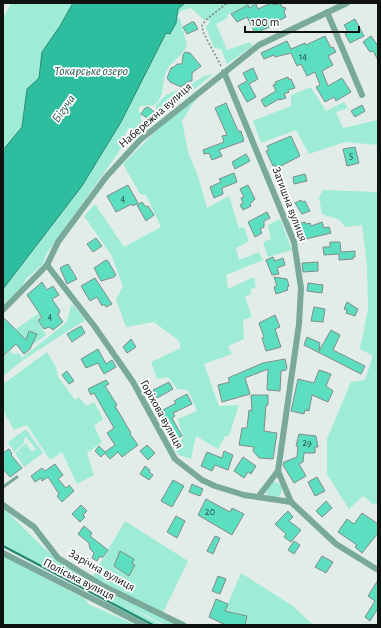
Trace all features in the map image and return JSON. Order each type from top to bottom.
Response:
[{"type":"street","name":"Набережна вулиця","points":[[3,310],[47,264],[58,242],[121,159],[157,125],[259,45],[348,3]]},
{"type":"street","points":[[327,12],[362,95]]},
{"type":"street","name":"Затишна вулиця","points":[[224,72],[294,242],[300,288],[299,324],[278,471],[258,498]]},
{"type":"street","name":"Горіхова вулиця","points":[[47,264],[95,328],[132,382],[175,459],[202,480],[244,496],[291,502]]},
{"type":"street","points":[[278,471],[291,502],[336,544],[378,570]]},
{"type":"street","name":"Зарічна вулиця","points":[[3,505],[34,527],[58,558],[103,586],[183,625]]},
{"type":"street","name":"Поліська вулиця","points":[[3,553],[144,625]]},
{"type":"lane","points":[[3,487],[17,477]]},
{"type":"path","points":[[224,72],[203,32],[202,25],[207,19],[227,3]]},
{"type":"shaded area","points":[[11,3],[73,3],[60,26],[42,52],[39,78],[27,89],[22,127],[3,150],[3,18]]},
{"type":"shaded area","points":[[185,3],[257,3],[250,7],[248,5],[227,15],[228,18],[216,24],[227,50],[250,42],[252,46],[227,64],[221,49],[214,48],[206,27],[210,21],[203,19],[191,8],[181,11],[177,16],[178,9]]},
{"type":"shaded area","points":[[177,17],[180,18],[187,45],[183,52],[167,70],[162,94],[158,102],[154,105],[140,106],[138,110],[141,114],[141,123],[133,131],[129,127],[119,146],[121,148],[116,156],[47,253],[43,264],[27,278],[19,291],[3,306],[3,289],[82,186],[121,122],[166,32],[171,34]]},
{"type":"shaded area","points":[[213,74],[139,135],[135,131],[142,123],[151,121],[155,118],[156,105],[166,95],[187,87],[204,76]]},
{"type":"shaded area","points":[[311,87],[326,111],[344,102],[348,108],[336,112],[343,128],[378,120],[378,145],[345,142],[309,154],[296,130],[261,143],[253,121],[291,106],[291,95]]},
{"type":"shaded area","points":[[194,98],[197,100],[193,103],[182,121],[188,152],[198,176],[207,208],[229,196],[239,228],[244,227],[249,241],[236,248],[239,260],[259,252],[263,260],[226,275],[228,289],[254,277],[256,287],[251,289],[251,294],[245,297],[252,317],[243,320],[244,339],[228,346],[232,354],[204,364],[219,406],[239,405],[229,436],[225,436],[218,449],[196,436],[191,459],[179,455],[173,447],[183,438],[178,419],[197,411],[188,390],[177,389],[168,377],[157,379],[151,362],[181,348],[179,341],[154,322],[126,327],[116,299],[123,287],[112,256],[84,216],[95,204],[124,247],[161,227],[146,195],[140,194],[123,164],[168,119]]},
{"type":"shaded area","points":[[323,190],[378,192],[378,503],[373,504],[363,496],[349,509],[327,474],[327,439],[351,382],[365,380],[373,356],[360,349],[368,309],[367,265],[362,225],[345,227],[340,220],[322,214],[319,198]]},
{"type":"shaded area","points":[[280,219],[292,250],[268,257],[263,242],[271,239],[268,225]]},
{"type":"shaded area","points":[[54,303],[55,306],[37,319],[46,335],[34,344],[32,342],[29,343],[22,336],[14,342],[11,351],[13,354],[19,353],[22,358],[67,322],[71,305],[74,306],[85,320],[23,360],[3,376],[3,357],[10,351],[16,329]]},
{"type":"shaded area","points":[[47,352],[56,367],[58,377],[75,400],[79,397],[86,406],[94,402],[103,419],[94,426],[102,442],[87,453],[94,475],[77,484],[62,452],[50,460],[27,425],[14,430],[3,410],[3,384]]},
{"type":"shaded area","points":[[26,429],[43,453],[24,467],[15,453],[26,443],[32,452],[36,449],[26,437],[24,439],[24,443],[14,452],[8,442]]},
{"type":"shaded area","points":[[274,482],[280,484],[282,490],[280,496],[274,498],[268,496],[266,490],[268,484]]},
{"type":"shaded area","points":[[3,508],[45,549],[89,583],[125,521],[188,561],[163,613],[190,625],[165,625],[113,598],[162,625],[148,625],[92,593],[3,547]]},
{"type":"shaded area","points":[[3,556],[85,599],[88,604],[136,625],[3,625]]},
{"type":"shaded area","points":[[241,573],[293,606],[313,625],[219,625]]},
{"type":"water","name":"Токарське озеро","points":[[73,3],[185,3],[178,9],[176,23],[170,34],[166,33],[121,122],[82,186],[3,289],[3,150],[22,127],[27,89],[39,78],[42,52],[60,26]]},
{"type":"building","points":[[271,3],[275,5],[280,3],[282,7],[286,8],[284,12],[286,17],[276,22],[277,24],[255,33],[247,17],[237,22],[231,14],[248,5],[249,8],[256,4],[258,9]]},
{"type":"building","points":[[355,19],[364,36],[350,43],[345,34],[348,32],[344,25]]},
{"type":"building","points":[[194,22],[198,29],[187,34],[183,27]]},
{"type":"building","points":[[325,36],[331,48],[333,47],[336,52],[328,56],[333,65],[322,71],[328,86],[342,78],[351,92],[336,101],[334,97],[325,102],[316,87],[320,85],[315,72],[307,76],[301,64],[297,66],[291,53],[275,57],[274,55],[264,59],[261,53],[287,41],[291,49],[305,43],[306,45]]},
{"type":"building","points":[[371,36],[378,46],[378,60],[373,51],[370,52],[363,42]]},
{"type":"building","points":[[185,52],[190,53],[201,66],[192,73],[192,81],[189,81],[181,87],[170,82],[167,78],[171,68],[177,64],[182,64],[183,55]]},
{"type":"building","points":[[253,68],[258,79],[249,84],[256,97],[247,102],[238,86],[247,81],[243,73]]},
{"type":"building","points":[[288,77],[289,80],[291,79],[295,88],[288,90],[289,92],[284,94],[286,98],[279,99],[265,107],[261,100],[276,91],[273,85],[276,84],[275,82]]},
{"type":"building","points":[[226,103],[238,131],[241,131],[244,141],[219,150],[222,156],[212,160],[209,153],[204,154],[203,150],[224,142],[222,136],[227,135],[215,108]]},
{"type":"building","points":[[362,105],[365,111],[355,117],[351,111]]},
{"type":"building","points":[[148,107],[157,114],[152,121],[141,114],[145,108]]},
{"type":"building","points":[[291,136],[300,156],[277,168],[275,165],[273,166],[266,151],[269,150],[267,146]]},
{"type":"building","points":[[355,147],[359,163],[347,166],[343,149]]},
{"type":"building","points":[[246,154],[250,161],[235,169],[232,162]]},
{"type":"building","points":[[234,173],[237,182],[222,188],[223,194],[214,198],[210,187],[221,182],[219,179]]},
{"type":"building","points":[[305,174],[307,181],[294,184],[293,177]]},
{"type":"building","points":[[128,185],[138,203],[133,206],[132,204],[116,212],[107,196]]},
{"type":"building","points":[[248,185],[255,199],[250,204],[251,206],[243,210],[240,205],[243,203],[241,198],[244,197],[240,189]]},
{"type":"building","points":[[301,200],[302,202],[305,201],[310,211],[302,214],[295,203]]},
{"type":"building","points":[[142,202],[146,207],[148,206],[154,215],[146,221],[137,205]]},
{"type":"building","points":[[267,212],[270,218],[264,221],[264,227],[260,229],[262,233],[255,237],[248,222]]},
{"type":"building","points":[[305,222],[306,224],[310,223],[311,226],[322,222],[324,228],[329,227],[331,233],[302,240],[298,224]]},
{"type":"building","points":[[96,238],[102,246],[93,252],[87,244]]},
{"type":"building","points":[[330,242],[340,242],[341,252],[355,251],[355,257],[353,257],[353,259],[339,260],[339,254],[324,255],[323,247],[330,247]]},
{"type":"building","points":[[273,257],[275,261],[283,258],[285,265],[277,268],[279,274],[272,275],[266,260]]},
{"type":"building","points":[[106,260],[116,275],[101,281],[94,268]]},
{"type":"building","points":[[318,262],[318,271],[303,272],[302,263]]},
{"type":"building","points":[[68,264],[77,279],[67,284],[60,268]]},
{"type":"building","points":[[274,277],[287,279],[289,286],[287,287],[288,290],[276,294],[274,287],[277,286]]},
{"type":"building","points":[[95,278],[112,304],[106,307],[104,304],[102,306],[97,297],[90,301],[81,286]]},
{"type":"building","points":[[42,282],[47,290],[53,286],[59,295],[52,299],[60,311],[58,315],[63,322],[53,330],[49,327],[44,329],[38,320],[42,317],[27,295]]},
{"type":"building","points":[[308,283],[323,285],[322,293],[307,291]]},
{"type":"building","points":[[347,302],[358,309],[355,316],[346,313],[347,310],[344,309]]},
{"type":"building","points":[[314,307],[325,309],[323,322],[311,321]]},
{"type":"building","points":[[275,315],[280,327],[275,329],[281,347],[266,351],[262,338],[264,337],[259,323]]},
{"type":"building","points":[[3,317],[26,340],[29,331],[37,334],[30,349],[24,354],[16,344],[3,356]]},
{"type":"building","points":[[81,326],[85,333],[72,342],[67,334]]},
{"type":"building","points":[[331,330],[340,335],[333,350],[365,366],[361,374],[304,345],[307,337],[320,343],[319,351]]},
{"type":"building","points":[[131,339],[136,347],[127,353],[123,347]]},
{"type":"building","points":[[98,349],[106,364],[112,360],[116,367],[104,374],[98,363],[86,368],[81,359]]},
{"type":"building","points":[[285,359],[287,368],[286,370],[281,371],[280,391],[267,390],[268,369],[245,378],[250,394],[222,402],[218,385],[230,382],[228,378],[263,363]]},
{"type":"building","points":[[319,370],[331,374],[326,386],[333,391],[328,402],[312,395],[309,411],[305,410],[304,414],[291,411],[298,379],[314,383]]},
{"type":"building","points":[[67,371],[74,381],[69,384],[62,375]]},
{"type":"building","points":[[106,380],[109,384],[105,386],[117,405],[115,406],[131,433],[130,434],[138,445],[122,457],[118,452],[110,459],[105,453],[101,457],[95,451],[99,446],[105,452],[115,445],[107,433],[114,428],[94,393],[91,395],[88,389]]},
{"type":"building","points":[[169,382],[173,389],[157,398],[153,390]]},
{"type":"building","points":[[187,394],[192,404],[173,413],[175,416],[172,418],[182,436],[172,441],[167,432],[169,430],[161,415],[165,413],[163,410],[176,403],[174,401]]},
{"type":"building","points":[[251,395],[268,395],[264,431],[277,433],[273,459],[259,458],[253,451],[254,447],[239,445],[242,428],[247,428],[249,410],[252,411]]},
{"type":"building","points":[[299,434],[316,436],[318,447],[315,447],[315,453],[304,453],[303,462],[299,464],[306,476],[294,483],[283,465],[284,462],[297,457],[298,446],[296,446]]},
{"type":"building","points":[[147,445],[155,453],[148,460],[140,451]]},
{"type":"building","points":[[9,449],[12,454],[11,455],[22,468],[10,477],[3,469],[3,453]]},
{"type":"building","points":[[224,451],[233,455],[228,470],[215,465],[212,471],[201,466],[207,452],[222,458]]},
{"type":"building","points":[[243,457],[256,466],[251,474],[248,472],[244,478],[234,471]]},
{"type":"building","points":[[55,464],[63,475],[58,479],[66,488],[69,485],[74,491],[62,502],[57,496],[59,494],[48,477],[42,481],[41,478],[35,482],[31,476],[42,468],[45,471]]},
{"type":"building","points":[[145,466],[153,475],[149,480],[140,474]]},
{"type":"building","points":[[317,477],[325,491],[315,496],[308,482]]},
{"type":"building","points":[[173,480],[184,486],[172,507],[161,501]]},
{"type":"building","points":[[192,484],[203,489],[200,496],[189,492]]},
{"type":"building","points":[[206,499],[230,512],[232,508],[244,514],[232,535],[198,515]]},
{"type":"building","points":[[326,501],[332,508],[322,517],[316,511]]},
{"type":"building","points":[[81,505],[87,511],[83,515],[85,517],[80,522],[72,514]]},
{"type":"building","points":[[288,511],[293,517],[289,521],[301,530],[291,542],[284,537],[286,534],[275,524]]},
{"type":"building","points":[[362,513],[378,524],[378,533],[362,553],[355,547],[357,545],[338,532],[347,519],[354,524]]},
{"type":"building","points":[[176,516],[185,521],[177,538],[167,532]]},
{"type":"building","points":[[84,526],[92,533],[90,536],[108,550],[102,558],[100,556],[97,561],[92,558],[94,553],[90,549],[89,543],[78,534]]},
{"type":"building","points":[[215,536],[220,538],[213,554],[207,551]]},
{"type":"building","points":[[294,541],[300,545],[294,554],[288,550]]},
{"type":"building","points":[[120,551],[134,559],[132,564],[135,565],[129,576],[114,566]]},
{"type":"building","points":[[322,556],[333,562],[326,573],[315,567]]},
{"type":"building","points":[[218,576],[226,579],[220,594],[212,591]]},
{"type":"building","points":[[378,580],[378,608],[370,621],[365,617],[375,601],[368,596]]},
{"type":"building","points":[[216,599],[228,604],[225,611],[247,616],[245,625],[226,625],[209,617]]},
{"type":"waterway","points":[[3,546],[153,625]]},
{"type":"water label","name":"Бігуча","points":[[64,109]]}]
